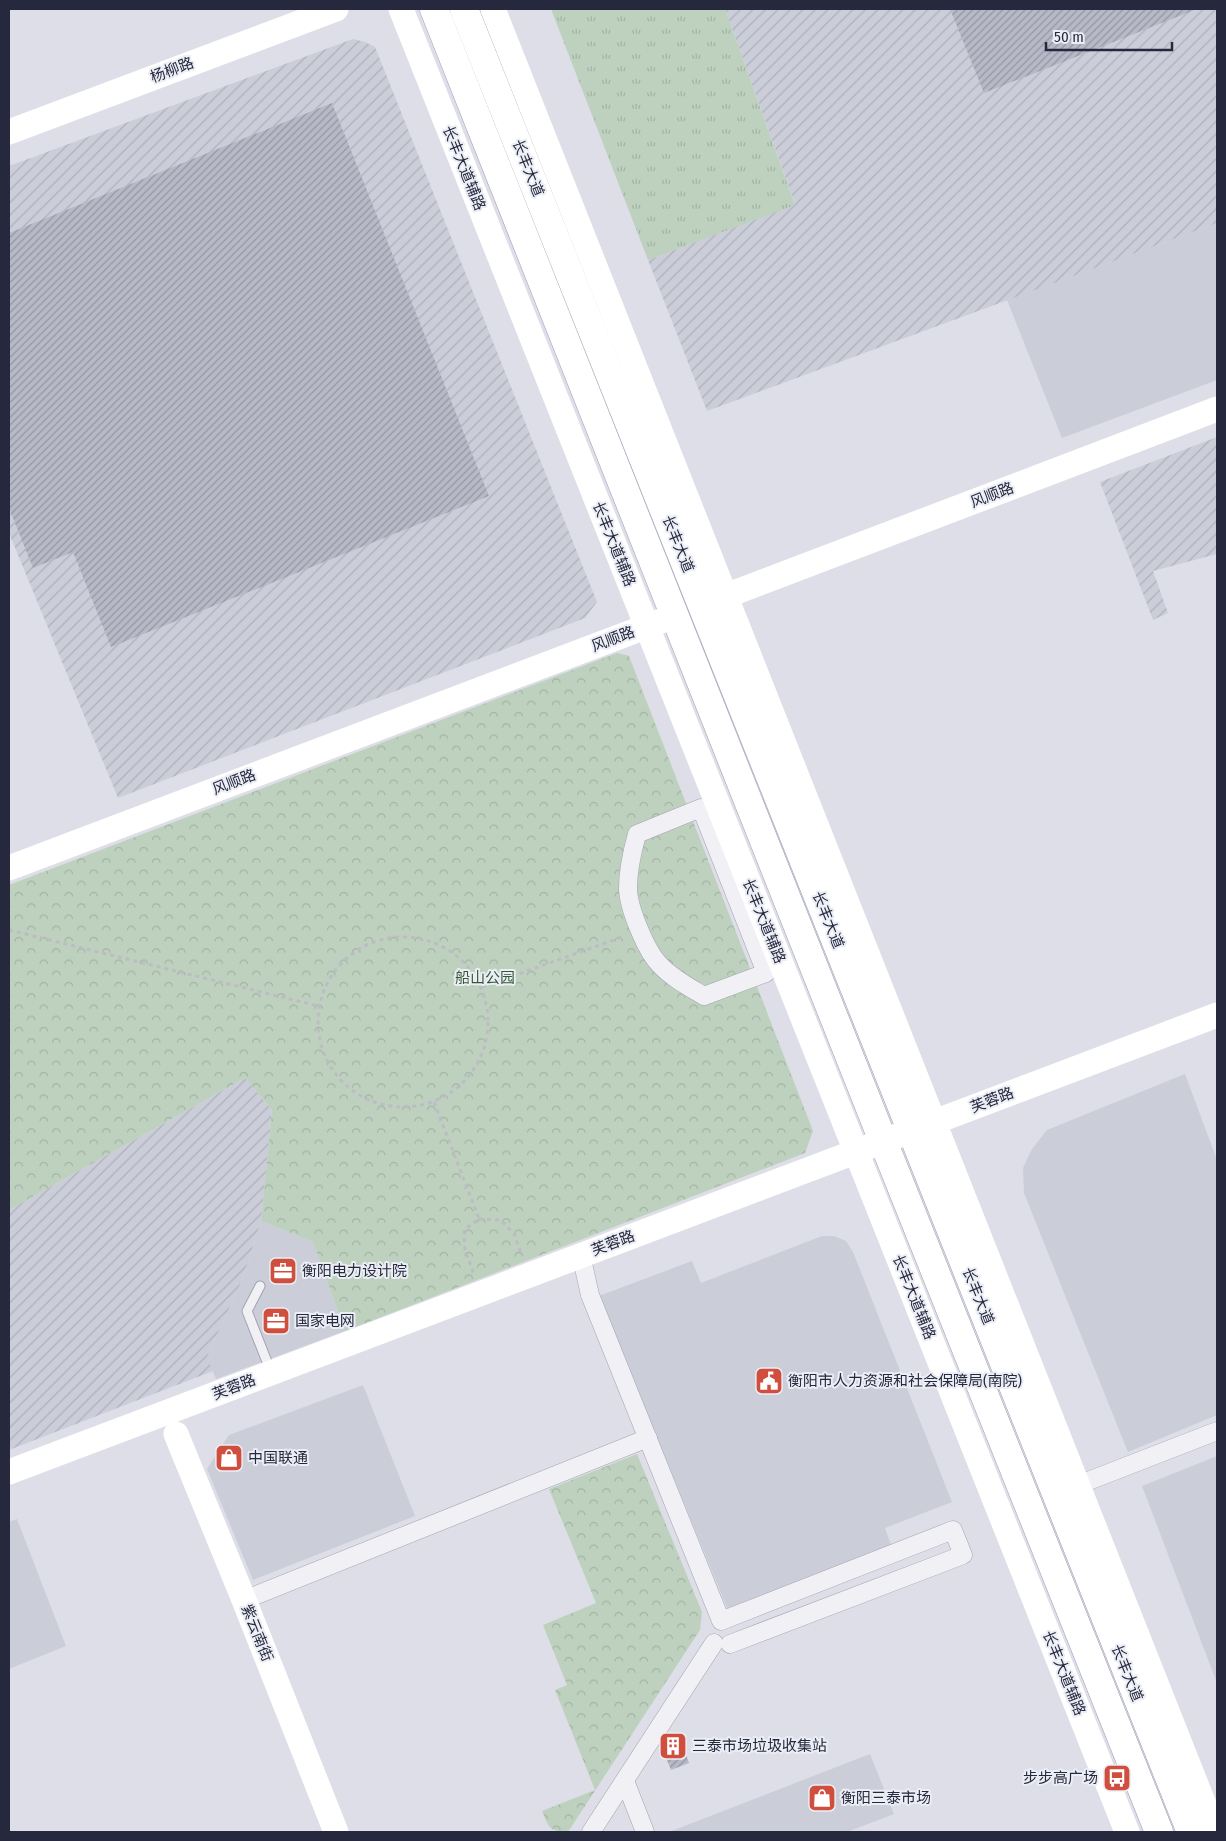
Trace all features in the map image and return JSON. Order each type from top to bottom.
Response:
[{"type":"main road","name":"长丰大道","points":[[434,9],[1159,1832]]},
{"type":"main road","name":"长丰大道","points":[[464,9],[712,594],[1067,1490],[1190,1832]]},
{"type":"street","name":"杨柳路","points":[[9,114],[288,9]]},
{"type":"street","name":"杨柳路","points":[[9,132],[336,9]]},
{"type":"street","name":"长丰大道辅路","points":[[401,9],[1127,1832]]},
{"type":"street","points":[[494,9],[712,594]]},
{"type":"street","name":"风顺路","points":[[712,594],[1217,396]]},
{"type":"street","name":"风顺路","points":[[9,868],[672,609],[1217,409]]},
{"type":"street","name":"风顺路","points":[[9,853],[644,620]]},
{"type":"street","points":[[701,808],[766,973],[704,996],[679,982],[659,965],[646,945],[640,930],[628,890],[629,863],[637,834],[701,808]]},
{"type":"street","name":"芙蓉路","points":[[925,1132],[1217,1015]]},
{"type":"street","name":"芙蓉路","points":[[9,1472],[530,1275],[1217,1029]]},
{"type":"street","name":"芙蓉路","points":[[9,1485],[579,1270],[858,1157]]},
{"type":"street","points":[[579,1270],[721,1622]]},
{"type":"street","points":[[1215,1832],[1067,1490],[1217,1431]]},
{"type":"street","name":"紫云南街","points":[[176,1434],[336,1832]]},
{"type":"street","points":[[244,1600],[648,1438]]},
{"type":"street","points":[[721,1622],[953,1530],[963,1555],[722,1644]]},
{"type":"street","points":[[591,1832],[625,1780],[722,1644],[734,1638],[734,1630],[729,1623],[721,1622]]},
{"type":"street","points":[[625,1780],[645,1832]]},
{"type":"lane","points":[[260,1286],[247,1311],[271,1373]]},
{"type":"path","points":[[9,930],[318,1006]]},
{"type":"path","points":[[482,988],[640,930]]},
{"type":"path","points":[[402,936],[433,941],[461,958],[482,988],[489,1012],[486,1046],[467,1080],[434,1102],[410,1108],[381,1105],[359,1096],[331,1071],[317,1034],[318,1006],[324,988],[348,956],[371,942],[402,936]]},
{"type":"path","points":[[434,1102],[479,1219]]},
{"type":"path","points":[[481,1293],[465,1250],[464,1230],[479,1219],[501,1220],[514,1234],[530,1275]]},
{"type":"shaded area","points":[[725,9],[1217,9],[1217,223],[707,411],[648,260],[795,204]]},
{"type":"shaded area","points":[[353,39],[375,47],[597,602],[585,618],[118,798],[9,533],[9,166]]},
{"type":"shaded area","points":[[1217,223],[1217,380],[1062,438],[1007,300]]},
{"type":"shaded area","points":[[1217,437],[1217,554],[1153,571],[1168,613],[1153,620],[1100,482]]},
{"type":"shaded area","points":[[1185,1074],[1217,1160],[1217,1415],[1128,1452],[1024,1193],[1023,1168],[1032,1149],[1047,1130]]},
{"type":"shaded area","points":[[245,1078],[272,1110],[261,1221],[243,1278],[207,1357],[213,1371],[9,1450],[9,1210]]},
{"type":"shaded area","points":[[261,1221],[313,1242],[345,1331],[216,1379],[207,1357],[243,1278]]},
{"type":"shaded area","name":"衡阳市人力资源和社会保障局(南院)","points":[[822,1236],[834,1236],[846,1241],[853,1252],[952,1502],[885,1528],[891,1545],[728,1610],[599,1296],[692,1261],[701,1283]]},
{"type":"shaded area","points":[[363,1385],[415,1516],[253,1580],[207,1469],[229,1435]]},
{"type":"shaded area","points":[[1217,1456],[1217,1683],[1142,1486]]},
{"type":"shaded area","points":[[17,1519],[66,1646],[9,1669],[9,1522]]},
{"type":"shaded area","name":"衡阳三泰市场","points":[[870,1754],[894,1814],[847,1832],[669,1832]]},
{"type":"green space","points":[[551,9],[725,9],[795,205],[648,260]]},
{"type":"green space","name":"船山公园","points":[[617,653],[629,656],[813,1131],[805,1153],[345,1331],[313,1242],[261,1221],[272,1110],[245,1078],[9,1210],[9,885]]},
{"type":"green space","points":[[637,1454],[702,1612],[700,1630],[568,1832],[557,1831],[548,1825],[542,1811],[595,1790],[555,1690],[567,1685],[543,1625],[596,1603],[549,1489]]},
{"type":"building","points":[[950,9],[1197,9],[984,93]]},
{"type":"building","points":[[332,103],[489,496],[111,647],[73,552],[33,568],[9,508],[9,233]]},
{"type":"building","name":"三泰市场垃圾收集站","points":[[679,1732],[689,1763],[671,1770],[659,1740]]},
{"type":"place","name":"衡阳电力设计院","points":[[283,1271]]},
{"type":"place","name":"国家电网","points":[[276,1321]]},
{"type":"place","name":"衡阳市人力资源和社会保障局(南院)","points":[[769,1381]]},
{"type":"place","name":"中国联通","points":[[229,1458]]},
{"type":"place","name":"三泰市场垃圾收集站","points":[[673,1746]]},
{"type":"place","name":"步步高广场","points":[[1117,1778]]},
{"type":"place","name":"衡阳三泰市场","points":[[822,1798]]}]
